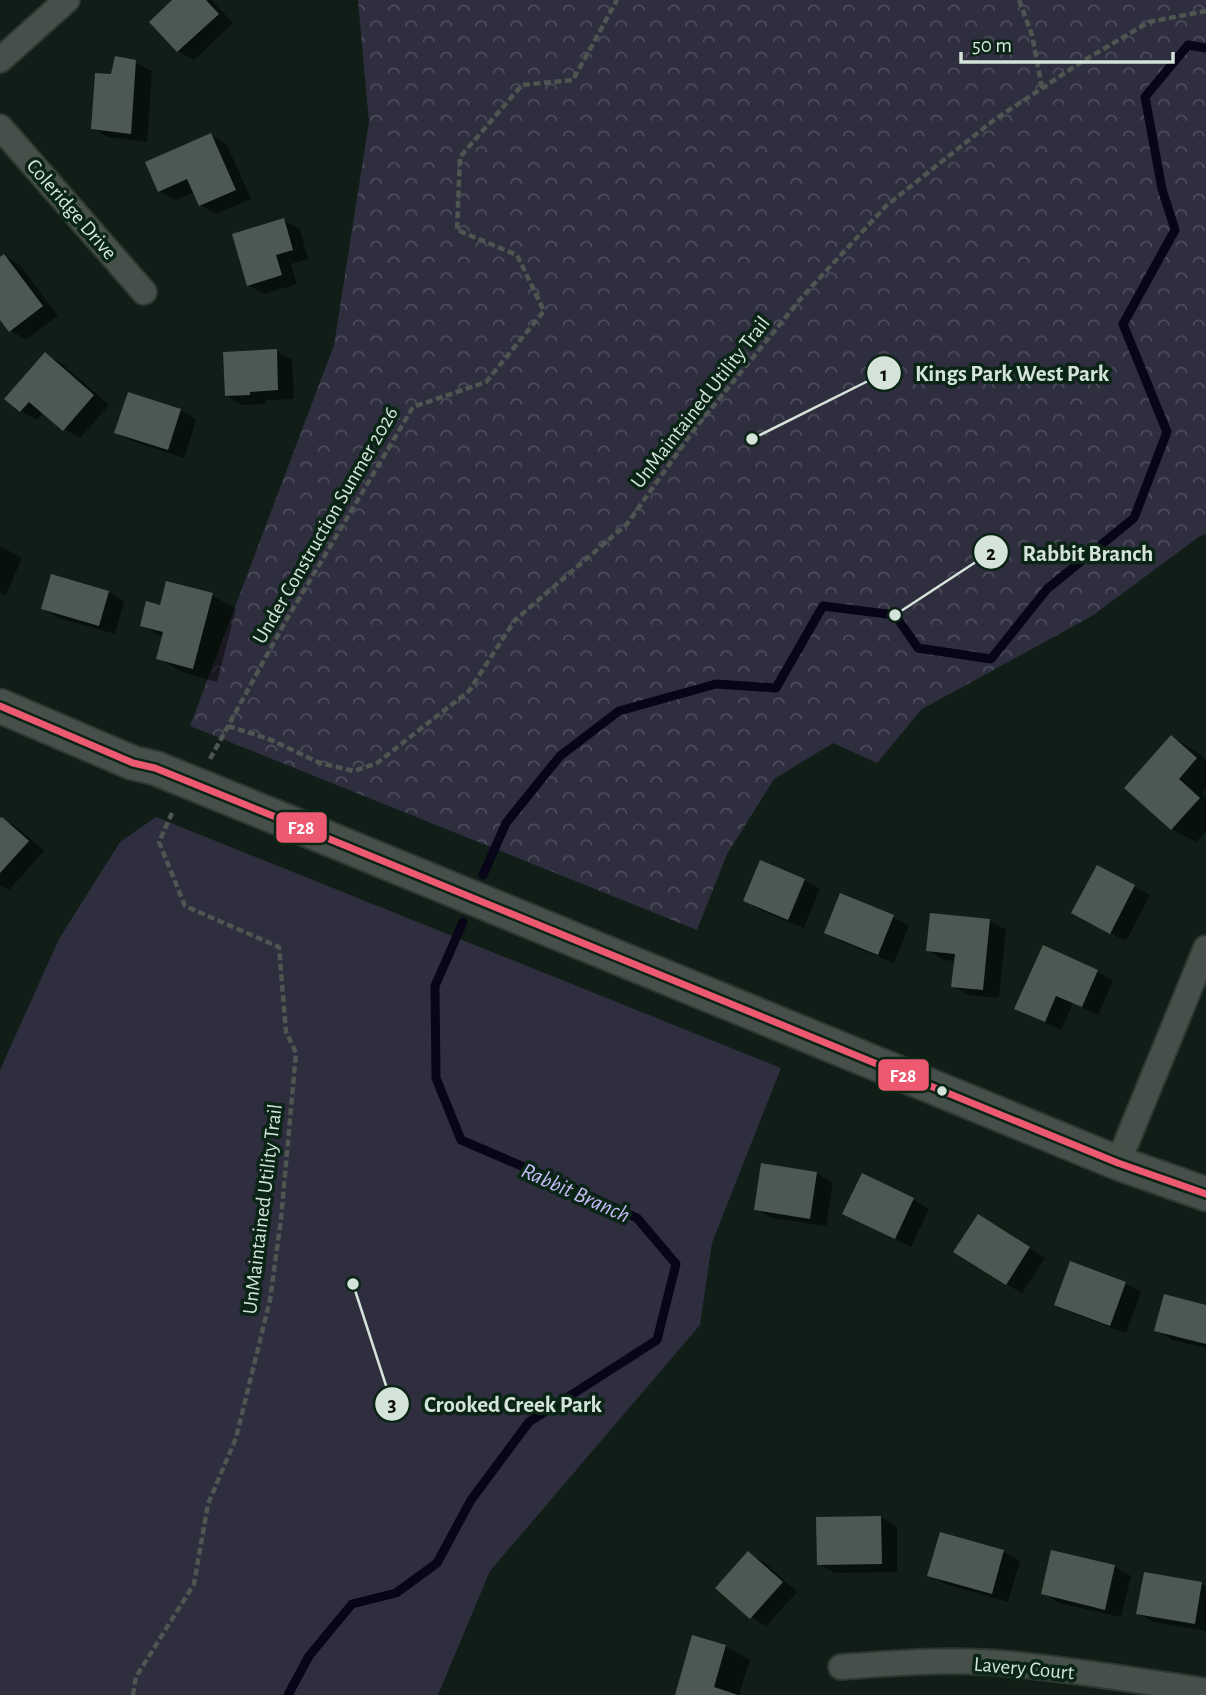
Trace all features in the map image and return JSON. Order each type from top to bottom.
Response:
[{"type":"street","points":[[0,60],[67,0]]},
{"type":"street","name":"Coleridge Drive","points":[[0,127],[144,292]]},
{"type":"street","points":[[0,706],[133,763],[155,768],[1118,1163],[1206,1194]]},
{"type":"street","points":[[1118,1163],[1206,948]]},
{"type":"street","name":"Lavery Court","points":[[841,1667],[926,1661],[1009,1663],[1206,1691]]},
{"type":"path","name":"Under Construction Sunmer 2026","points":[[196,785],[284,624],[412,407],[486,382],[544,310],[517,255],[457,230],[460,158],[522,85],[573,80],[617,0]]},
{"type":"path","points":[[1019,0],[1031,35],[1042,88]]},
{"type":"path","name":"UnMaintained Utility Trail","points":[[228,726],[269,739],[320,763],[354,771],[377,763],[469,691],[515,620],[627,524],[693,431],[803,296],[886,206],[994,120],[1083,61],[1149,22],[1206,11]]},
{"type":"path","name":"UnMaintained Utility Trail","points":[[133,1695],[136,1676],[194,1584],[208,1504],[236,1438],[270,1300],[281,1219],[296,1054],[286,1032],[279,947],[185,906],[159,842],[172,813]]},
{"type":"green space","points":[[358,0],[1206,0],[1206,534],[1092,616],[922,709],[877,763],[833,743],[774,779],[727,854],[697,930],[190,726],[334,345],[369,122]]},
{"type":"green space","points":[[156,817],[781,1068],[712,1243],[700,1325],[490,1571],[438,1695],[0,1695],[0,1070],[59,939],[120,842]]},
{"type":"building","points":[[172,0],[206,0],[219,14],[177,52],[149,22]]},
{"type":"building","points":[[115,56],[136,60],[131,134],[91,129],[95,73],[111,74]]},
{"type":"building","points":[[211,133],[236,190],[199,206],[187,179],[158,192],[145,162]]},
{"type":"building","points":[[284,218],[293,250],[276,255],[282,275],[247,286],[232,234]]},
{"type":"building","points":[[4,254],[43,306],[9,332],[0,320],[0,257]]},
{"type":"building","points":[[277,349],[278,390],[225,396],[223,352]]},
{"type":"building","points":[[45,352],[94,395],[63,431],[29,402],[20,412],[4,399]]},
{"type":"building","points":[[128,392],[181,409],[168,450],[114,433]]},
{"type":"building","points":[[51,574],[109,591],[99,626],[41,609]]},
{"type":"building","points":[[166,581],[213,593],[193,669],[156,659],[163,632],[140,626],[146,601],[160,605]]},
{"type":"building","points":[[1171,735],[1197,758],[1179,779],[1200,798],[1171,830],[1124,788]]},
{"type":"building","points":[[0,818],[29,841],[0,873]]},
{"type":"building","points":[[760,860],[805,879],[788,920],[743,901]]},
{"type":"building","points":[[1097,865],[1135,885],[1110,934],[1071,913]]},
{"type":"building","points":[[840,893],[894,915],[878,955],[824,933]]},
{"type":"building","points":[[930,913],[990,919],[983,990],[951,987],[955,954],[926,951]]},
{"type":"building","points":[[1043,945],[1098,970],[1082,1007],[1056,996],[1045,1022],[1014,1009]]},
{"type":"building","points":[[761,1163],[817,1172],[810,1219],[754,1210]]},
{"type":"building","points":[[862,1173],[914,1198],[895,1239],[842,1214]]},
{"type":"building","points":[[978,1214],[1030,1247],[1006,1285],[953,1252]]},
{"type":"building","points":[[1070,1261],[1126,1282],[1110,1326],[1054,1305]]},
{"type":"building","points":[[1164,1294],[1206,1305],[1206,1344],[1154,1331]]},
{"type":"building","points":[[881,1516],[882,1564],[817,1565],[816,1517]]},
{"type":"building","points":[[940,1532],[1004,1550],[992,1594],[927,1576]]},
{"type":"building","points":[[1051,1550],[1115,1565],[1105,1610],[1041,1594]]},
{"type":"building","points":[[748,1551],[783,1582],[750,1619],[715,1588]]},
{"type":"building","points":[[1144,1572],[1202,1582],[1195,1624],[1136,1614]]},
{"type":"building","points":[[692,1635],[726,1645],[714,1687],[738,1695],[675,1695]]},
{"type":"waterway","name":"Rabbit Branch","points":[[483,875],[506,823],[560,756],[619,711],[716,684],[776,688],[823,606],[895,615],[918,648],[991,659],[1047,589],[1134,518],[1167,432],[1123,324],[1175,230],[1162,189],[1145,97],[1188,45],[1206,48]]},
{"type":"waterway","name":"Rabbit Branch","points":[[288,1695],[309,1656],[352,1604],[396,1593],[437,1563],[471,1500],[529,1422],[657,1340],[676,1264],[637,1218],[461,1140],[436,1078],[435,986],[463,922]]},
{"type":"transit line","name":"F28","points":[[0,706],[133,763],[155,768],[288,822],[1118,1163],[1206,1194]]},
{"type":"place","name":"Kings Park West Park","points":[[752,439]]},
{"type":"place","name":"Rabbit Branch","points":[[895,615]]},
{"type":"place","name":"Crooked Creek Park","points":[[353,1284]]}]
